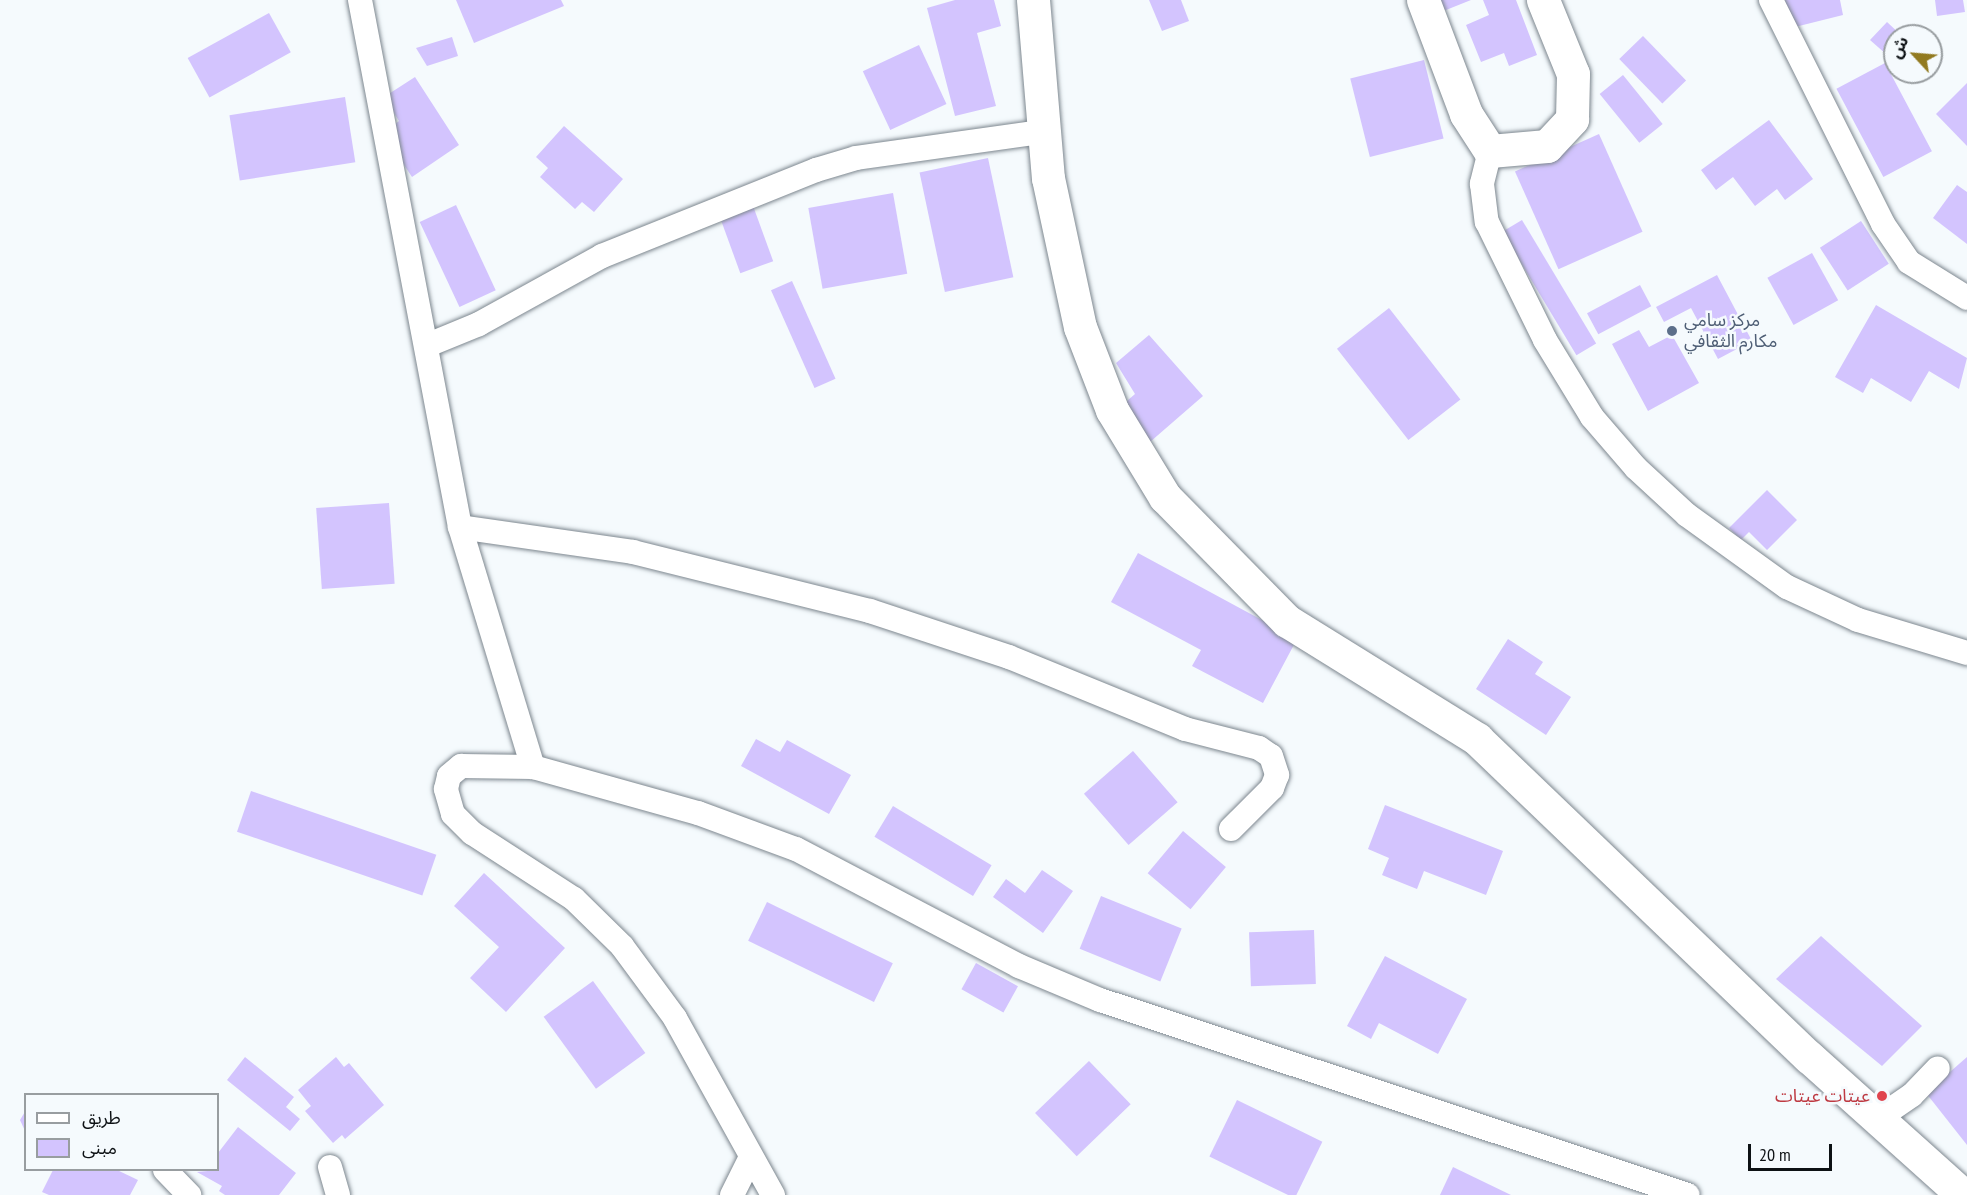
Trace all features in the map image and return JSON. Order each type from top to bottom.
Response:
[{"type":"main road","points":[[1033,0],[1042,132],[1061,253],[1080,327],[1112,410],[1165,497],[1287,621],[1477,739],[1877,1119],[1963,1195]]},
{"type":"main road","points":[[1423,0],[1466,114],[1490,152],[1547,146],[1572,119],[1574,74],[1543,0]]},
{"type":"street","points":[[360,0],[374,99],[428,345],[460,527],[533,767]]},
{"type":"street","points":[[1771,0],[1883,224],[1909,262],[1967,298]]},
{"type":"street","points":[[428,345],[479,324],[602,256],[816,170],[856,158],[1042,132]]},
{"type":"street","points":[[1490,152],[1482,184],[1491,231],[1563,369],[1592,417],[1636,468],[1687,515],[1795,592],[1858,620],[1967,653]]},
{"type":"street","points":[[460,527],[633,552],[870,611],[1009,657],[1185,729],[1259,748],[1272,756],[1277,775],[1272,788],[1232,829]]},
{"type":"street","points":[[773,1195],[750,1159],[675,1018],[622,946],[574,899],[472,833],[447,803],[449,776],[461,766],[533,767],[698,813],[796,849],[1019,966],[1100,1000],[1688,1195]]},
{"type":"street","points":[[1877,1119],[1912,1095],[1938,1068]]},
{"type":"street","points":[[732,1195],[750,1159]]},
{"type":"street","points":[[330,1167],[338,1195]]},
{"type":"street","points":[[166,1171],[189,1195]]},
{"type":"building","points":[[456,0],[561,0],[564,6],[474,43]]},
{"type":"building","points":[[955,0],[994,0],[1001,26],[977,33],[996,106],[955,116],[927,8]]},
{"type":"building","points":[[1149,0],[1181,0],[1189,21],[1162,31]]},
{"type":"building","points":[[1431,0],[1471,0],[1436,14]]},
{"type":"building","points":[[1483,0],[1516,0],[1537,55],[1509,66],[1504,53],[1481,62],[1466,25],[1489,15]]},
{"type":"building","points":[[1785,0],[1840,0],[1843,15],[1791,28]]},
{"type":"building","points":[[1935,0],[1963,0],[1965,12],[1937,16]]},
{"type":"building","points":[[269,13],[291,52],[209,97],[188,58]]},
{"type":"building","points":[[1883,26],[1883,51],[1870,40]]},
{"type":"building","points":[[1643,36],[1686,81],[1662,104],[1619,59]]},
{"type":"building","points":[[452,37],[458,56],[427,66],[416,48]]},
{"type":"building","points":[[919,45],[946,104],[890,130],[863,71]]},
{"type":"building","points":[[1424,60],[1444,139],[1370,157],[1350,78]]},
{"type":"building","points":[[1883,64],[1883,84],[1896,84],[1932,151],[1883,177],[1836,89]]},
{"type":"building","points":[[1623,75],[1663,124],[1639,143],[1600,94]]},
{"type":"building","points":[[415,77],[459,145],[412,177],[383,133],[399,121],[384,97]]},
{"type":"building","points":[[1967,83],[1967,146],[1936,114]]},
{"type":"building","points":[[345,97],[355,162],[240,180],[229,115]]},
{"type":"building","points":[[1769,120],[1813,179],[1785,200],[1777,189],[1755,206],[1733,177],[1716,190],[1701,170]]},
{"type":"building","points":[[564,126],[623,179],[594,212],[582,202],[575,209],[540,177],[548,168],[536,157]]},
{"type":"building","points":[[1599,134],[1643,232],[1558,269],[1515,171]]},
{"type":"building","points":[[988,158],[1013,277],[945,292],[920,173]]},
{"type":"building","points":[[1957,185],[1967,192],[1967,244],[1933,218]]},
{"type":"building","points":[[893,193],[907,274],[823,289],[808,208]]},
{"type":"building","points":[[752,203],[773,261],[740,273],[719,215]]},
{"type":"building","points":[[456,205],[496,290],[459,307],[420,222]]},
{"type":"building","points":[[1522,220],[1596,343],[1576,355],[1502,232]]},
{"type":"building","points":[[1861,221],[1889,264],[1848,290],[1820,248]]},
{"type":"building","points":[[1812,253],[1838,300],[1794,325],[1767,278]]},
{"type":"building","points":[[1717,275],[1752,341],[1718,359],[1691,308],[1664,322],[1656,307]]},
{"type":"building","points":[[792,281],[836,379],[815,388],[771,290]]},
{"type":"building","points":[[1640,285],[1651,306],[1598,334],[1587,313]]},
{"type":"building","points":[[1876,305],[1967,358],[1959,389],[1929,371],[1911,402],[1871,378],[1863,393],[1835,377]]},
{"type":"building","points":[[1389,308],[1460,399],[1408,440],[1337,349]]},
{"type":"building","points":[[1639,330],[1649,347],[1672,335],[1699,383],[1648,411],[1612,344]]},
{"type":"building","points":[[1149,335],[1203,396],[1150,442],[1120,407],[1135,394],[1116,363]]},
{"type":"building","points":[[1767,490],[1797,520],[1767,550],[1749,532],[1741,540],[1729,528]]},
{"type":"building","points":[[389,503],[395,584],[322,589],[316,508]]},
{"type":"building","points":[[1138,553],[1297,639],[1263,703],[1192,666],[1201,650],[1111,602]]},
{"type":"building","points":[[1508,639],[1543,662],[1535,674],[1571,697],[1546,735],[1476,689]]},
{"type":"building","points":[[756,739],[780,752],[787,740],[851,775],[829,814],[741,766]]},
{"type":"building","points":[[1133,751],[1178,802],[1129,845],[1084,794]]},
{"type":"building","points":[[251,791],[436,855],[422,895],[237,832]]},
{"type":"building","points":[[1385,805],[1503,851],[1486,895],[1424,871],[1417,889],[1382,875],[1389,858],[1368,849]]},
{"type":"building","points":[[893,806],[992,865],[973,896],[874,837]]},
{"type":"building","points":[[1183,831],[1226,867],[1191,909],[1148,873]]},
{"type":"building","points":[[1042,870],[1073,891],[1043,933],[993,897],[1006,879],[1025,893]]},
{"type":"building","points":[[484,873],[565,948],[506,1012],[470,978],[499,947],[454,906]]},
{"type":"building","points":[[1101,896],[1182,929],[1160,981],[1080,949]]},
{"type":"building","points":[[767,902],[893,963],[874,1002],[748,941]]},
{"type":"building","points":[[1314,930],[1316,984],[1251,986],[1249,932]]},
{"type":"building","points":[[1821,936],[1922,1026],[1882,1066],[1776,979]]},
{"type":"building","points":[[1385,956],[1467,999],[1438,1054],[1379,1023],[1371,1039],[1347,1026]]},
{"type":"building","points":[[976,963],[1018,986],[1003,1013],[961,989]]},
{"type":"building","points":[[593,981],[645,1053],[596,1089],[544,1017]]},
{"type":"building","points":[[245,1057],[294,1097],[286,1107],[300,1119],[290,1131],[227,1080]]},
{"type":"building","points":[[336,1057],[344,1067],[349,1063],[384,1105],[345,1139],[342,1135],[333,1143],[305,1111],[311,1106],[298,1090]]},
{"type":"building","points":[[1967,1057],[1967,1145],[1926,1093]]},
{"type":"building","points":[[1089,1061],[1131,1104],[1077,1156],[1035,1113]]},
{"type":"building","points":[[1237,1100],[1322,1142],[1296,1195],[1288,1195],[1209,1157]]},
{"type":"building","points":[[24,1113],[24,1129],[20,1120]]},
{"type":"building","points":[[238,1127],[296,1173],[279,1195],[225,1195],[219,1191],[222,1186],[197,1172],[219,1171],[219,1152]]},
{"type":"building","points":[[1453,1167],[1511,1195],[1440,1195]]},
{"type":"building","points":[[52,1171],[119,1171],[138,1180],[130,1195],[49,1195],[42,1192]]},
{"type":"place","name":"مركز سامي مكارم الثقافي","points":[[1672,331]]},
{"type":"place","name":"عيتات عيتات","points":[[1882,1096]]}]
